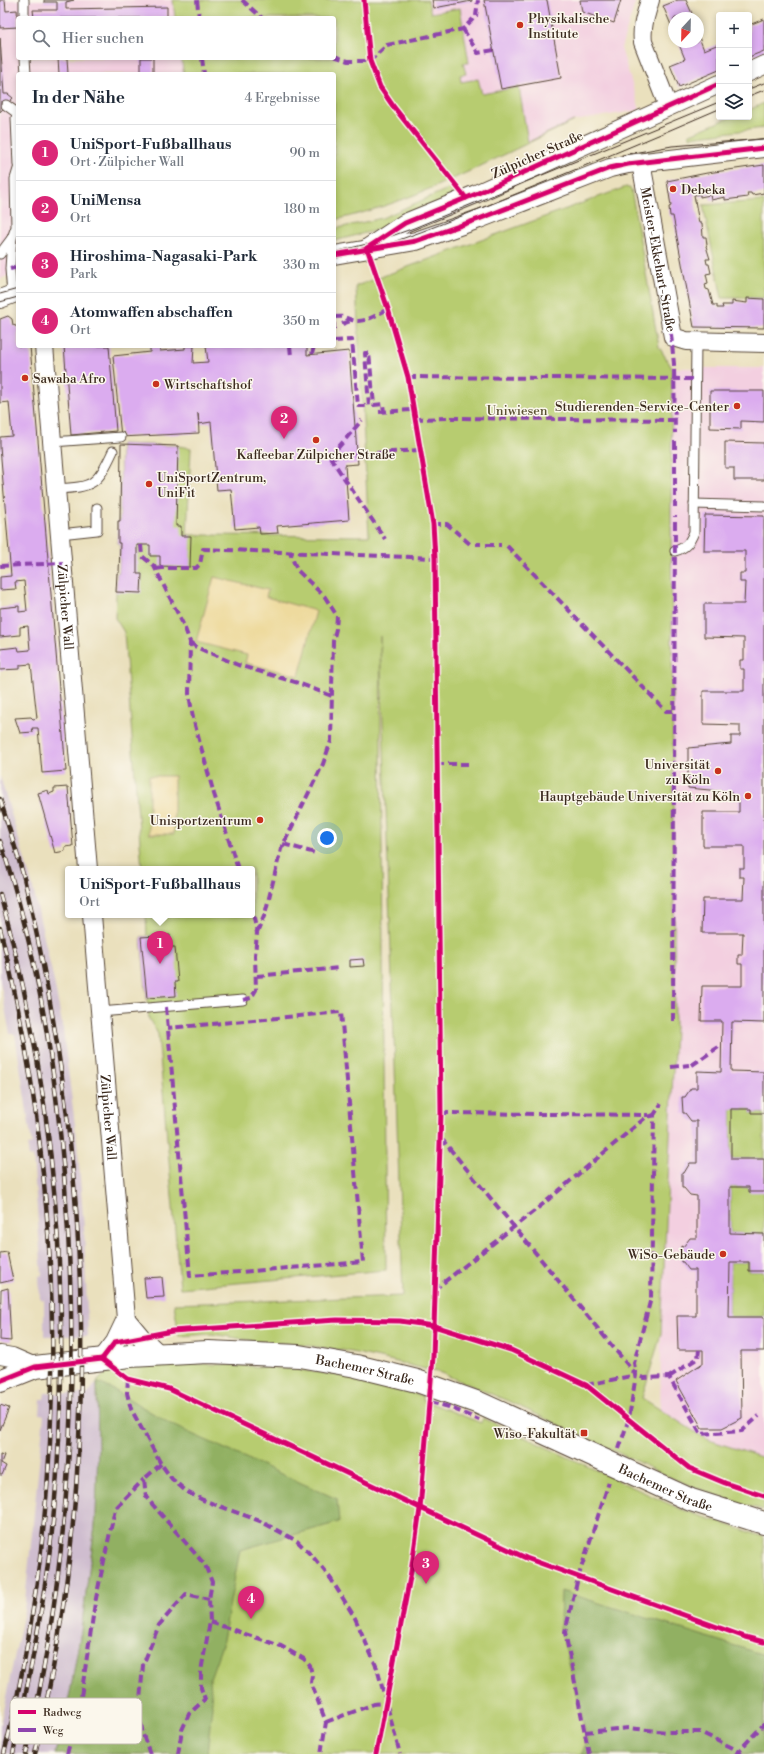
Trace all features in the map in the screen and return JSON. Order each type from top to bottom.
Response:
[{"type":"main road","name":"Bachemer Straße","points":[[0,1381],[35,1366],[159,1354],[208,1352],[299,1356],[356,1366],[417,1381],[479,1403],[691,1500],[764,1523]]},
{"type":"street","points":[[650,0],[643,23],[643,42],[668,106]]},
{"type":"street","points":[[752,71],[764,65]]},
{"type":"street","name":"Zülpicher Straße","points":[[367,248],[405,222],[476,194],[716,85]]},
{"type":"street","name":"Zülpicher Straße","points":[[336,255],[367,248],[378,248],[416,241],[479,219],[610,168],[764,148]]},
{"type":"street","name":"Meister-Ekkehart-Straße","points":[[641,163],[671,334],[678,340],[696,342],[764,343]]},
{"type":"street","name":"Zülpicher Wall","points":[[44,348],[88,866]]},
{"type":"street","name":"Zülpicher Wall","points":[[92,918],[126,1319]]},
{"type":"street","points":[[102,1359],[114,1342],[126,1319],[159,1354]]},
{"type":"street","points":[[0,1355],[12,1357],[35,1366]]},
{"type":"lane","points":[[24,0],[24,16]]},
{"type":"lane","points":[[25,60],[26,72]]},
{"type":"lane","points":[[6,105],[16,111]]},
{"type":"lane","points":[[10,295],[12,238],[16,227],[16,176]]},
{"type":"lane","points":[[0,254],[12,238]]},
{"type":"lane","points":[[0,269],[10,269]]},
{"type":"lane","points":[[675,551],[684,547],[690,541],[694,532],[696,342]]},
{"type":"lane","points":[[52,442],[121,437]]},
{"type":"lane","points":[[56,489],[81,488],[94,482],[104,471],[113,451]]},
{"type":"lane","points":[[694,504],[764,506]]},
{"type":"lane","points":[[60,534],[97,530],[97,508]]},
{"type":"lane","points":[[100,1012],[243,1000]]},
{"type":"shaded area","points":[[0,0],[173,0],[175,16],[16,16],[16,60],[181,60],[184,72],[16,72],[16,273],[0,279]]},
{"type":"shaded area","points":[[428,0],[636,0],[621,48],[640,110],[574,121],[528,142],[519,87],[482,94],[461,82],[460,75],[465,74],[463,63],[469,62],[460,9],[431,13]]},
{"type":"shaded area","name":"Universität zu Köln","points":[[672,368],[764,368],[764,1475],[660,1421],[661,1334],[675,1029],[671,512]]},
{"type":"shaded area","points":[[0,776],[32,884],[63,1029],[77,1141],[84,1228],[88,1336],[44,1336],[44,1300],[40,1299],[39,1276],[42,1275],[33,1156],[29,1157],[27,1145],[32,1144],[15,1034],[10,1034],[0,981]]},
{"type":"shaded area","points":[[97,1382],[98,1447],[96,1518],[81,1631],[70,1693],[69,1698],[10,1698],[10,1744],[57,1744],[55,1754],[0,1754],[0,1725],[24,1611],[44,1415],[40,1414],[41,1399],[44,1399],[45,1393],[88,1394]]},
{"type":"green space","points":[[173,0],[428,0],[431,13],[460,8],[469,63],[463,63],[466,74],[460,75],[461,82],[478,79],[482,94],[519,87],[528,142],[574,121],[426,190],[396,202],[336,219],[336,72],[184,72],[181,60],[336,60],[336,16],[175,16]]},
{"type":"green space","points":[[764,103],[764,128],[690,137],[688,135],[724,120],[752,120],[752,109]]},
{"type":"green space","name":"Uniwiesen","points":[[626,187],[631,189],[659,347],[672,368],[671,512],[675,1029],[661,1334],[642,1398],[706,1439],[764,1458],[764,1510],[739,1504],[674,1479],[508,1401],[441,1373],[342,1350],[255,1341],[212,1334],[179,1336],[174,1304],[403,1296],[380,636],[386,1270],[180,1288],[158,1034],[149,1019],[141,937],[147,936],[146,918],[255,918],[255,866],[142,866],[124,632],[115,618],[117,573],[119,573],[120,543],[118,543],[118,521],[120,521],[121,444],[178,446],[191,448],[187,535],[369,536],[356,286]]},
{"type":"green space","points":[[450,188],[455,197],[389,227],[336,240],[336,229],[382,218]]},
{"type":"green space","points":[[764,201],[764,298],[722,298],[703,205]]},
{"type":"green space","points":[[731,1109],[751,1109],[751,1113],[764,1113],[764,1159],[731,1159]]},
{"type":"green space","points":[[730,1187],[749,1187],[764,1192],[764,1234],[730,1233]]},
{"type":"green space","points":[[730,1262],[749,1262],[749,1271],[764,1271],[764,1317],[729,1317]]},
{"type":"green space","points":[[160,1363],[270,1367],[325,1373],[396,1387],[423,1396],[423,1400],[481,1423],[483,1418],[680,1509],[764,1537],[764,1754],[55,1754],[57,1744],[142,1744],[142,1698],[69,1698],[81,1631],[96,1518],[98,1447],[97,1382],[110,1371],[134,1365]]},
{"type":"green space","points":[[97,1382],[114,1390],[174,1426],[337,1499],[339,1522],[240,1550],[222,1645],[210,1678],[212,1706],[207,1754],[55,1754],[57,1744],[142,1744],[142,1698],[69,1698],[81,1631],[96,1518],[98,1447]]},
{"type":"green space","points":[[561,1591],[764,1655],[764,1754],[582,1754],[587,1739],[560,1626]]},
{"type":"sand","points":[[214,577],[268,590],[266,597],[316,611],[299,676],[245,663],[247,655],[196,642]]},
{"type":"sand","points":[[149,776],[174,776],[174,834],[149,834]]},
{"type":"building","points":[[0,0],[5,0],[6,11],[17,10],[16,27],[0,28]]},
{"type":"building","points":[[44,0],[74,0],[66,2],[66,9],[167,7],[167,16],[34,16],[33,10],[57,10],[57,2],[44,2]]},
{"type":"building","points":[[432,0],[472,0],[472,1],[434,8]]},
{"type":"building","name":"Physikalische Institute","points":[[484,0],[547,0],[561,78],[501,89]]},
{"type":"building","points":[[580,0],[621,0],[614,23],[582,12]]},
{"type":"building","points":[[678,0],[686,0],[691,12],[668,12],[668,18],[663,6]]},
{"type":"building","points":[[764,19],[764,51],[752,56],[752,48],[752,24]]},
{"type":"building","points":[[0,38],[4,94],[8,94],[13,98],[0,112]]},
{"type":"building","points":[[716,45],[716,71],[679,87],[670,65],[685,59],[680,48],[703,48],[704,50]]},
{"type":"building","points":[[58,60],[67,60],[68,72],[59,72]]},
{"type":"building","points":[[141,60],[153,60],[153,72],[141,72]]},
{"type":"building","points":[[764,165],[764,193],[752,195],[751,193],[747,193],[748,197],[725,200],[725,197],[711,200],[710,195],[700,197],[700,194],[694,195],[699,223],[702,223],[703,237],[706,237],[706,246],[710,259],[706,259],[711,273],[706,274],[708,283],[705,284],[706,289],[709,290],[713,305],[717,305],[717,308],[723,308],[722,305],[732,305],[732,301],[747,303],[747,298],[764,299],[764,328],[694,327],[673,216],[670,216],[669,207],[671,206],[667,181],[707,173]]},
{"type":"building","points":[[8,316],[12,319],[13,325],[16,326],[16,348],[30,348],[66,771],[42,773],[38,728],[32,728],[33,732],[20,733],[15,718],[37,718],[31,664],[20,665],[20,669],[0,670],[0,649],[18,647],[19,651],[30,650],[28,626],[20,627],[20,635],[0,637],[0,608],[19,606],[19,612],[27,611],[24,581],[15,582],[16,589],[0,590],[0,577],[11,576],[0,437],[12,436],[9,402],[0,403],[0,319]]},
{"type":"building","points":[[64,348],[109,348],[116,431],[71,435]]},
{"type":"building","points":[[150,348],[159,348],[160,351],[194,348],[193,363],[208,362],[206,348],[307,348],[307,355],[349,351],[358,464],[345,465],[349,520],[277,526],[278,533],[260,534],[259,527],[235,529],[231,489],[217,490],[211,422],[199,424],[198,413],[199,433],[121,437],[113,356],[150,352]]},
{"type":"building","name":"Studierenden-Service-Center","points":[[710,391],[764,391],[764,422],[741,421],[741,429],[710,428]]},
{"type":"building","name":"Studierenden-Service-Center","points":[[725,442],[764,443],[764,480],[734,480],[734,468],[725,468]]},
{"type":"building","name":"UniSportZentrum, UniFit","points":[[121,444],[178,446],[176,526],[181,526],[181,536],[191,536],[190,567],[160,566],[160,556],[150,556],[150,545],[137,545],[137,574],[142,574],[141,593],[116,592],[117,573],[119,573],[120,543],[118,543],[118,521],[120,521]]},
{"type":"building","points":[[705,515],[764,516],[764,1023],[732,1022],[731,1071],[764,1072],[764,1113],[751,1113],[751,1109],[731,1109],[731,1159],[764,1159],[764,1192],[749,1192],[749,1187],[730,1187],[730,1233],[764,1234],[764,1271],[749,1271],[749,1262],[730,1262],[729,1317],[764,1317],[764,1351],[741,1351],[742,1418],[722,1428],[702,1428],[676,1381],[703,1363],[703,1350],[678,1350],[677,1316],[696,1316],[696,1270],[689,1270],[683,1262],[681,1262],[681,1246],[683,1247],[690,1238],[697,1238],[697,1196],[690,1195],[684,1188],[682,1188],[682,1173],[684,1173],[690,1163],[697,1163],[697,1121],[691,1121],[685,1113],[683,1113],[682,1097],[685,1097],[691,1088],[697,1088],[697,1071],[721,1072],[722,1021],[701,1021],[702,986],[742,986],[742,964],[738,964],[738,955],[742,955],[743,933],[702,933],[703,899],[743,899],[744,877],[739,877],[739,868],[744,868],[744,846],[703,846],[703,812],[739,812],[739,800],[731,800],[731,792],[688,788],[688,748],[731,744],[731,736],[740,736],[740,725],[703,724],[703,691],[744,691],[744,669],[740,669],[740,660],[744,660],[744,638],[704,637],[704,604],[744,604],[745,582],[740,582],[740,573],[745,573],[745,551],[704,551]]},
{"type":"building","points":[[68,787],[73,846],[65,847],[65,851],[55,853],[38,793],[48,790],[49,794],[54,792],[54,788]]},
{"type":"building","points":[[170,935],[171,947],[175,947],[178,982],[175,982],[176,996],[147,998],[141,937]]},
{"type":"building","points":[[363,959],[364,966],[350,967],[350,960]]},
{"type":"building","points":[[7,1252],[13,1280],[0,1283],[0,1253]]},
{"type":"building","points":[[162,1277],[164,1297],[146,1298],[144,1278]]},
{"type":"building","points":[[8,1288],[11,1341],[0,1340],[1,1290]]},
{"type":"building","points":[[0,1405],[9,1408],[0,1430]]},
{"type":"building","points":[[0,1454],[4,1455],[1,1463],[6,1466],[2,1475],[0,1475]]},
{"type":"tram line","points":[[752,88],[764,83]]},
{"type":"tram line","points":[[752,95],[764,90]]},
{"type":"tram line","points":[[336,252],[375,242],[414,228],[716,103]]},
{"type":"tram line","points":[[336,258],[400,240],[442,224],[716,110]]},
{"type":"tram line","points":[[622,155],[672,146],[764,139]]},
{"type":"tram line","points":[[0,294],[16,290]]},
{"type":"tram line","points":[[0,302],[16,298]]},
{"type":"railway","points":[[0,799],[24,878],[47,986],[64,1096],[76,1206],[81,1316],[80,1426],[72,1536],[57,1646],[46,1698]]},
{"type":"railway","points":[[0,841],[25,925],[43,1012],[61,1143],[69,1259],[71,1402],[68,1472],[62,1542],[53,1613],[38,1698]]},
{"type":"railway","points":[[0,894],[19,971],[35,1048],[47,1127],[55,1205],[60,1285],[61,1364],[59,1443],[53,1522],[46,1580],[25,1698]]},
{"type":"railway","points":[[0,928],[22,1030],[38,1133],[48,1237],[52,1341],[50,1445],[41,1549],[26,1652],[16,1698]]},
{"type":"railway","points":[[4,1754],[10,1726]]},
{"type":"railway","points":[[13,1754],[15,1744]]},
{"type":"railway","points":[[26,1754],[28,1744]]},
{"type":"railway","points":[[35,1754],[37,1744]]},
{"type":"marked path","points":[[197,0],[199,16]]},
{"type":"marked path","points":[[242,0],[260,16]]},
{"type":"marked path","points":[[336,57],[348,61],[370,61],[387,45],[463,29],[476,16],[478,0]]},
{"type":"marked path","points":[[463,29],[478,53],[494,50]]},
{"type":"marked path","points":[[202,60],[204,72]]},
{"type":"marked path","points":[[10,269],[16,268]]},
{"type":"marked path","points":[[336,317],[361,321],[371,318],[388,309]]},
{"type":"marked path","points":[[342,324],[353,320]]},
{"type":"marked path","points":[[671,334],[674,364],[675,433]]},
{"type":"marked path","points":[[336,341],[352,340],[358,406],[369,406],[365,353],[369,353],[374,405],[383,404],[384,412]]},
{"type":"marked path","points":[[290,348],[291,356]]},
{"type":"marked path","points":[[312,354],[314,348]]},
{"type":"marked path","points":[[408,377],[696,379]]},
{"type":"marked path","points":[[379,412],[413,410]]},
{"type":"marked path","points":[[415,419],[675,420]]},
{"type":"marked path","points":[[330,457],[362,420]]},
{"type":"marked path","points":[[675,441],[675,507]]},
{"type":"marked path","points":[[376,453],[420,450]]},
{"type":"marked path","points":[[330,457],[357,455]]},
{"type":"marked path","points":[[330,457],[385,539]]},
{"type":"marked path","points":[[673,1021],[675,516]]},
{"type":"marked path","points":[[433,524],[447,524],[470,544]]},
{"type":"marked path","points":[[476,544],[481,544]]},
{"type":"marked path","points":[[141,545],[142,556],[154,566],[184,626],[190,642],[189,694],[193,718],[214,794],[237,866]]},
{"type":"marked path","points":[[486,545],[501,545]]},
{"type":"marked path","points":[[507,546],[666,711],[674,711]]},
{"type":"marked path","points":[[156,569],[196,568],[200,564],[203,549],[435,558]]},
{"type":"marked path","points":[[257,933],[265,914],[281,849],[323,764],[331,741],[333,641],[337,616],[325,597],[297,570],[290,553]]},
{"type":"marked path","points":[[0,566],[63,563]]},
{"type":"marked path","points":[[190,642],[196,647],[238,665],[298,683],[332,696]]},
{"type":"marked path","points":[[436,764],[468,764]]},
{"type":"marked path","points":[[283,844],[315,853]]},
{"type":"marked path","points":[[243,1000],[251,998],[256,990],[255,955],[257,933],[254,918]]},
{"type":"marked path","points":[[257,976],[339,968]]},
{"type":"marked path","points":[[166,1007],[190,1276],[363,1262],[341,1012],[168,1028]]},
{"type":"marked path","points":[[692,1065],[720,1046]]},
{"type":"marked path","points":[[671,1067],[689,1065]]},
{"type":"marked path","points":[[619,1449],[629,1418],[636,1375],[634,1363],[651,1298],[654,1115],[661,1104]]},
{"type":"marked path","points":[[441,1113],[648,1115]]},
{"type":"marked path","points":[[434,1290],[543,1204],[645,1118],[654,1115]]},
{"type":"marked path","points":[[441,1138],[636,1375],[644,1378],[669,1377],[701,1434],[742,1431],[759,1416]]},
{"type":"marked path","points":[[669,1377],[698,1358],[699,1350]]},
{"type":"marked path","points":[[586,1385],[636,1375]]},
{"type":"marked path","points":[[128,1379],[127,1393],[131,1409],[161,1464],[172,1479],[187,1492],[203,1500],[260,1521],[297,1541],[313,1557],[331,1579],[355,1618],[377,1668],[400,1754]]},
{"type":"marked path","points":[[430,1402],[449,1407],[479,1420]]},
{"type":"marked path","points":[[161,1464],[144,1479],[146,1497],[205,1565],[212,1582],[209,1599],[210,1622],[201,1671],[201,1688],[205,1699],[189,1714],[182,1730],[178,1754]]},
{"type":"marked path","points":[[81,1698],[95,1603],[115,1509],[144,1479]]},
{"type":"marked path","points":[[589,1754],[565,1632],[578,1578],[609,1482]]},
{"type":"marked path","points":[[140,1698],[143,1665],[159,1625],[186,1594],[209,1599]]},
{"type":"marked path","points":[[210,1622],[281,1646],[304,1659],[310,1666],[312,1675],[311,1683],[326,1722],[321,1754]]},
{"type":"marked path","points":[[326,1722],[374,1704],[386,1703]]},
{"type":"marked path","points":[[736,1754],[764,1724]]},
{"type":"marked path","points":[[585,1732],[629,1728],[667,1732],[700,1732],[739,1751],[741,1754]]},
{"type":"marked path","points":[[142,1729],[150,1754]]},
{"type":"marked path","points":[[67,1754],[70,1744]]},
{"type":"cycle path","points":[[364,0],[370,61],[380,87],[393,106],[466,198]]},
{"type":"cycle path","points":[[367,248],[405,223],[476,194],[716,85]]},
{"type":"cycle path","points":[[336,255],[416,241],[479,219],[610,168],[628,164],[764,148]]},
{"type":"cycle path","points":[[367,248],[388,309],[408,377],[433,524],[435,558],[441,1113],[433,1357],[420,1509],[411,1572],[376,1754]]},
{"type":"cycle path","points":[[102,1359],[115,1342],[172,1331],[337,1320],[400,1321],[434,1326],[511,1350],[586,1385],[689,1468],[725,1483],[764,1496]]},
{"type":"cycle path","points":[[102,1359],[128,1379],[169,1389],[526,1558],[745,1637],[764,1642]]},
{"type":"cycle path","points":[[0,1381],[35,1367],[102,1359]]},
{"type":"place","name":"Physikalische Institute","points":[[520,25]]},
{"type":"place","name":"Debeka","points":[[673,189]]},
{"type":"place","name":"Sawaba Afro","points":[[25,378]]},
{"type":"place","name":"Wirtschaftshof","points":[[156,384]]},
{"type":"place","name":"Studierenden-Service-Center","points":[[737,406]]},
{"type":"place","name":"UniMensa","points":[[284,439]]},
{"type":"place","name":"Kaffeebar Zülpicher Straße","points":[[316,440]]},
{"type":"place","name":"UniSportZentrum, UniFit","points":[[149,484]]},
{"type":"place","name":"Universität zu Köln","points":[[718,771]]},
{"type":"place","name":"Hauptgebäude Universität zu Köln","points":[[748,796]]},
{"type":"place","name":"Unisportzentrum","points":[[260,820]]},
{"type":"place","name":"UniSport-Fußballhaus","points":[[160,964]]},
{"type":"place","name":"WiSo-Gebäude","points":[[723,1254]]},
{"type":"place","name":"Wiso-Fakultät","points":[[584,1433]]},
{"type":"place","name":"Hiroshima-Nagasaki-Park","points":[[426,1584]]},
{"type":"place","name":"Atomwaffen abschaffen","points":[[251,1619]]}]
